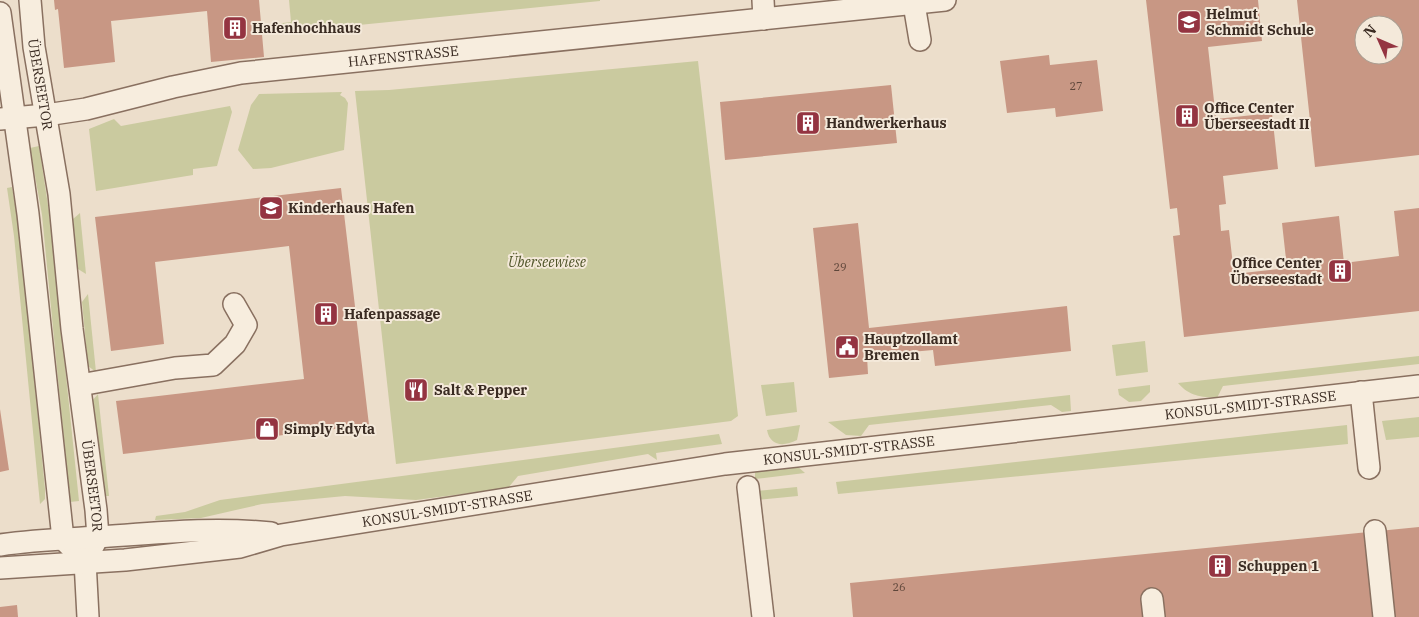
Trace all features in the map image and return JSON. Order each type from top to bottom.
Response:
[{"type":"street","name":"ÜBERSEETOR","points":[[30,0],[34,47],[58,194],[98,537],[85,561]]},
{"type":"street","name":"HAFENSTRASSE","points":[[7,118],[46,116],[86,109],[173,86],[240,73],[763,10],[914,4],[945,0]]},
{"type":"street","points":[[914,4],[920,40]]},
{"type":"street","points":[[0,13],[7,118],[28,214],[63,539],[85,561],[88,617]]},
{"type":"street","points":[[80,385],[175,368],[213,365],[235,344],[246,325],[234,304]]},
{"type":"street","name":"KONSUL-SMIDT-STRASSE","points":[[0,568],[85,561],[125,560],[240,547],[281,535],[726,464],[1419,386]]},
{"type":"street","points":[[1361,392],[1369,468]]},
{"type":"street","points":[[748,487],[763,617]]},
{"type":"street","name":"KONSUL-SMIDT-STRASSE","points":[[0,545],[158,532],[230,530],[281,535]]},
{"type":"street","points":[[1375,531],[1384,617]]},
{"type":"green space","points":[[289,0],[600,1],[268,34],[267,25],[291,22]]},
{"type":"green space","name":"Überseewiese","points":[[698,61],[738,416],[731,421],[396,464],[355,91],[389,90]]},
{"type":"green space","points":[[342,92],[340,95],[348,103],[344,150],[271,168],[253,169],[238,150],[251,105],[259,94]]},
{"type":"green space","points":[[230,106],[232,112],[217,166],[193,169],[193,175],[96,191],[89,129],[114,119],[121,126]]},
{"type":"green space","points":[[39,146],[49,212],[79,501],[70,502],[42,215],[30,148]]},
{"type":"green space","points":[[12,187],[20,234],[45,489],[45,499],[40,504],[14,236],[7,188]]},
{"type":"green space","points":[[80,213],[86,274],[78,269],[73,219]]},
{"type":"green space","points":[[88,294],[96,372],[88,366],[82,302]]},
{"type":"green space","points":[[1145,341],[1148,372],[1116,376],[1112,345]]},
{"type":"green space","points":[[1419,356],[1419,364],[1223,386],[1217,398],[1196,395],[1186,391],[1178,383]]},
{"type":"green space","points":[[794,382],[797,412],[766,416],[761,385]]},
{"type":"green space","points":[[1150,385],[1150,392],[1141,401],[1129,402],[1119,395],[1118,389]]},
{"type":"green space","points":[[98,394],[109,496],[106,496],[92,401]]},
{"type":"green space","points":[[1070,395],[1071,411],[1062,412],[1051,405],[869,425],[861,436],[846,435],[828,422]]},
{"type":"green space","points":[[1419,417],[1419,437],[1386,440],[1382,421]]},
{"type":"green space","points":[[800,425],[797,440],[787,444],[774,442],[767,430]]},
{"type":"green space","points":[[1347,425],[1348,444],[838,494],[836,482]]},
{"type":"green space","points":[[719,434],[722,444],[656,453],[657,460],[648,454],[518,476],[508,488],[416,500],[345,496],[262,504],[201,518],[155,520],[156,516],[185,512],[220,500]]},
{"type":"green space","points":[[797,466],[805,473],[755,479],[755,471]]},
{"type":"green space","points":[[797,487],[798,496],[757,500],[756,491]]},
{"type":"building","points":[[54,0],[259,0],[264,57],[211,62],[207,11],[111,21],[115,62],[64,68],[58,9],[55,10]]},
{"type":"building","points":[[1146,0],[1258,0],[1262,41],[1208,47],[1216,119],[1272,113],[1278,169],[1223,176],[1226,204],[1219,205],[1221,231],[1229,230],[1234,274],[1287,268],[1282,223],[1339,216],[1344,263],[1399,256],[1394,211],[1419,208],[1419,311],[1184,337],[1173,236],[1180,235],[1177,208],[1170,209]]},
{"type":"building","points":[[1297,0],[1419,0],[1419,155],[1315,167]]},
{"type":"building","points":[[1049,55],[1050,65],[1097,60],[1103,111],[1056,117],[1055,108],[1007,113],[1000,61]]},
{"type":"building","name":"Handwerkerhaus","points":[[891,85],[897,143],[725,160],[720,102]]},
{"type":"building","name":"Hafenpassage","points":[[341,188],[369,425],[123,454],[116,401],[304,379],[289,246],[155,262],[164,344],[111,351],[95,217]]},
{"type":"building","points":[[858,223],[869,328],[1067,306],[1071,351],[935,366],[933,350],[867,356],[868,374],[829,378],[813,228]]},
{"type":"building","points":[[0,409],[9,470],[0,472]]},
{"type":"building","name":"Schuppen 1","points":[[1419,527],[1419,617],[853,617],[850,583]]},
{"type":"building","points":[[17,605],[18,617],[0,617],[0,607]]},
{"type":"place","name":"Helmut Schmidt Schule","points":[[1189,22]]},
{"type":"place","name":"Hafenhochhaus","points":[[235,28]]},
{"type":"place","name":"Office Center Überseestadt II","points":[[1187,116]]},
{"type":"place","name":"Handwerkerhaus","points":[[808,123]]},
{"type":"place","name":"Kinderhaus Hafen","points":[[271,208]]},
{"type":"place","name":"Office Center Überseestadt","points":[[1340,271]]},
{"type":"place","name":"Hafenpassage","points":[[326,314]]},
{"type":"place","name":"Hauptzollamt Bremen","points":[[847,347]]},
{"type":"place","name":"Salt & Pepper","points":[[416,390]]},
{"type":"place","name":"Simply Edyta","points":[[267,429]]},
{"type":"place","name":"Schuppen 1","points":[[1220,566]]}]
